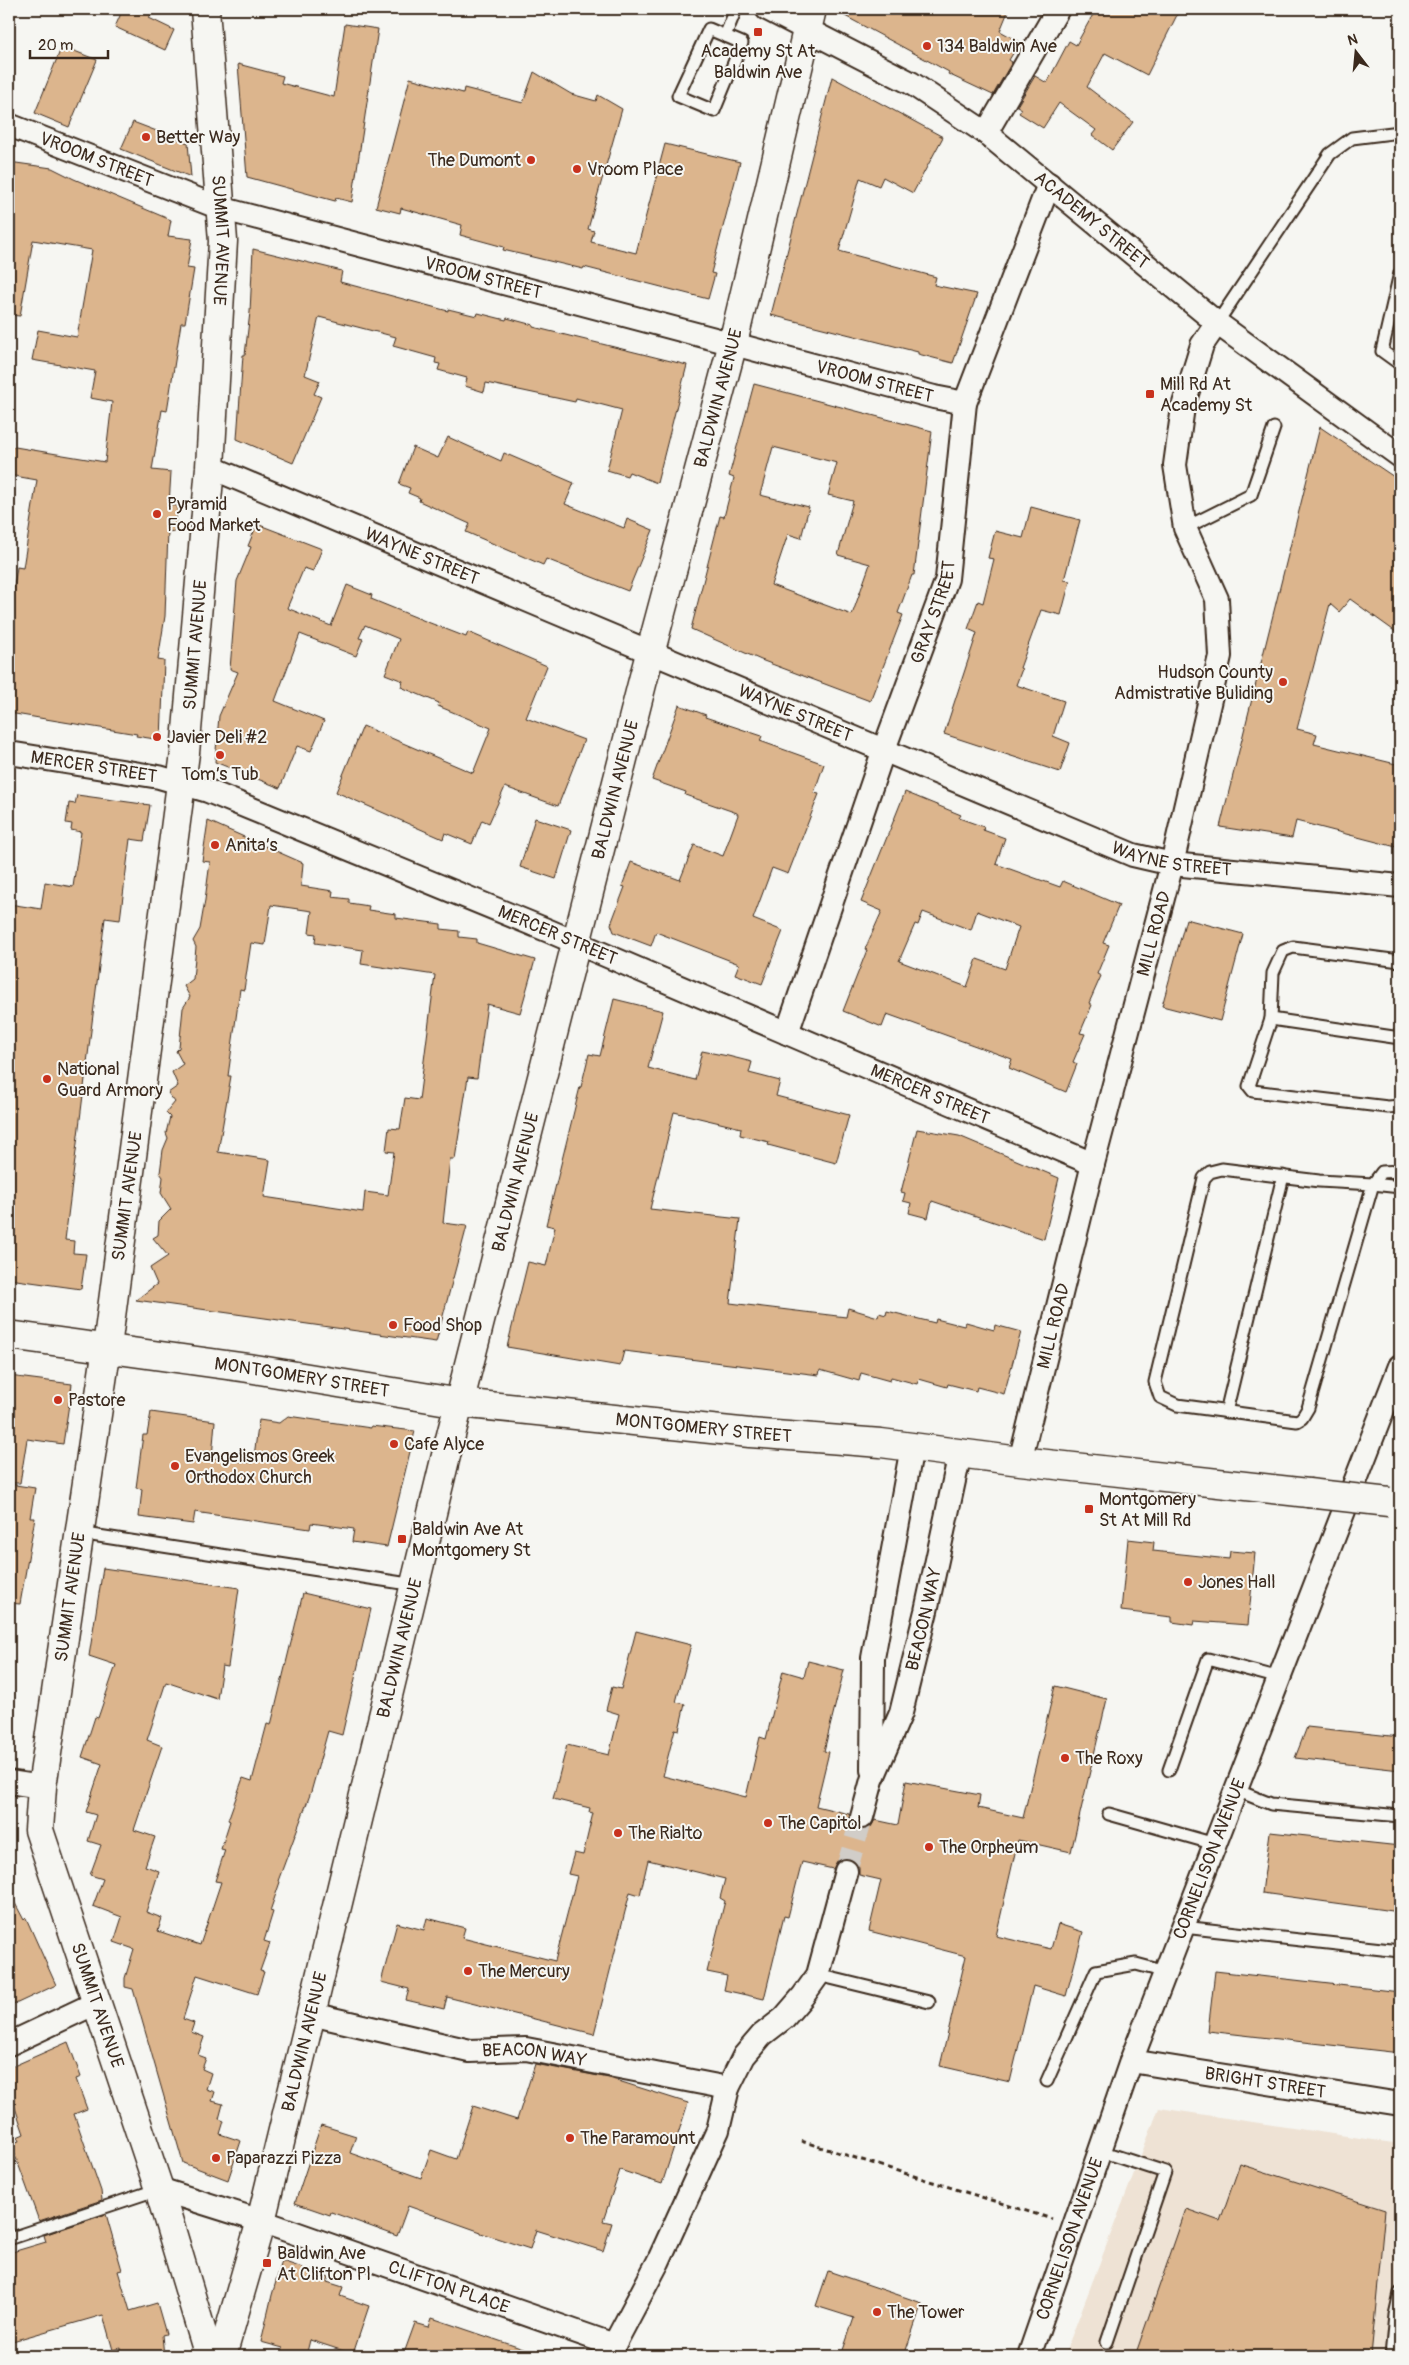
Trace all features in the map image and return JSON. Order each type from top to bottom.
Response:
[{"type":"main road","name":"SUMMIT AVENUE","points":[[206,9],[223,242],[210,467],[182,783],[107,1348],[42,1787],[39,1830],[159,2189],[209,2356]]},
{"type":"main road","name":"BALDWIN AVENUE","points":[[222,2356],[261,2220],[460,1403],[650,652],[733,343],[809,19]]},
{"type":"main road","name":"MONTGOMERY STREET","points":[[9,1335],[248,1368],[460,1403],[750,1433],[912,1447],[1020,1461],[1395,1502]]},
{"type":"street","name":"ACADEMY STREET","points":[[767,9],[809,19],[912,83],[986,133],[1217,323],[1400,456]]},
{"type":"street","points":[[986,133],[1058,9]]},
{"type":"street","name":"VROOM STREET","points":[[9,125],[220,208],[934,397],[965,403]]},
{"type":"street","name":"GRAY STREET","points":[[787,1033],[883,752],[948,579],[965,403],[1048,184]]},
{"type":"street","name":"MILL ROAD","points":[[1020,1461],[1092,1164],[1172,864],[1220,656],[1217,599],[1185,528],[1174,465],[1183,407],[1202,345],[1217,323]]},
{"type":"street","name":"WAYNE STREET","points":[[210,467],[883,752],[1133,855],[1172,864],[1400,886]]},
{"type":"street","name":"MERCER STREET","points":[[9,753],[159,777],[217,795],[577,944],[1092,1164]]},
{"type":"street","name":"CORNELISON AVENUE","points":[[1029,2356],[1131,2061],[1400,1366]]},
{"type":"street","name":"BEACON WAY","points":[[872,1780],[873,1658],[912,1447]]},
{"type":"street","name":"BEACON WAY","points":[[862,1816],[872,1780],[901,1713],[926,1611],[960,1453]]},
{"type":"street","points":[[9,1782],[42,1787]]},
{"type":"street","points":[[613,2350],[658,2262],[718,2130],[728,2088],[744,2056],[762,2035],[784,2018],[804,1996],[818,1975],[846,1871]]},
{"type":"street","points":[[9,2044],[98,2002]]},
{"type":"street","name":"BEACON WAY","points":[[311,2014],[470,2051],[526,2049],[728,2088]]},
{"type":"street","name":"BRIGHT STREET","points":[[1131,2061],[1400,2104]]},
{"type":"street","name":"CLIFTON PLACE","points":[[159,2189],[261,2220],[613,2350]]},
{"type":"lane","points":[[725,36],[736,9]]},
{"type":"lane","points":[[709,29],[725,36],[742,43],[714,111],[678,96],[709,29]]},
{"type":"lane","points":[[1217,323],[1330,154],[1352,138],[1400,132]]},
{"type":"lane","points":[[1400,273],[1382,351],[1400,364]]},
{"type":"lane","points":[[1185,528],[1251,495],[1274,428]]},
{"type":"lane","points":[[1400,961],[1293,947],[1283,951],[1273,973],[1271,1019],[1249,1086],[1253,1092],[1388,1107],[1400,1106]]},
{"type":"lane","points":[[1271,1019],[1400,1038]]},
{"type":"lane","points":[[1400,1171],[1382,1172],[1373,1184],[1308,1408],[1302,1418],[1297,1421],[1177,1405],[1160,1397],[1155,1382],[1204,1178],[1210,1172],[1222,1169],[1283,1176],[1373,1184],[1400,1187]]},
{"type":"lane","points":[[1226,1412],[1283,1176]]},
{"type":"lane","points":[[79,1533],[415,1585]]},
{"type":"lane","points":[[1169,1770],[1208,1659],[1280,1678]]},
{"type":"lane","points":[[1236,1790],[1271,1804],[1400,1816]]},
{"type":"lane","points":[[1109,1814],[1215,1844]]},
{"type":"lane","points":[[1183,1927],[1400,1951]]},
{"type":"lane","points":[[1047,2081],[1096,1971],[1136,1964],[1166,1972]]},
{"type":"lane","points":[[818,1975],[928,2002]]},
{"type":"lane","points":[[1100,2151],[1166,2172],[1107,2342]]},
{"type":"lane","points":[[9,2239],[159,2189]]},
{"type":"lane","points":[[1391,2356],[1395,2315],[1400,2293]]},
{"type":"path","points":[[801,2141],[1054,2220]]},
{"type":"shaded area","points":[[1159,2108],[1400,2144],[1400,2356],[1064,2356]]},
{"type":"building","points":[[123,9],[154,9],[149,18],[174,30],[165,50],[115,27]]},
{"type":"building","points":[[832,9],[1009,9],[1000,31],[1020,42],[1009,60],[1012,62],[993,95],[948,74],[949,72]]},
{"type":"building","points":[[1096,9],[1180,9],[1147,75],[1105,53],[1087,87],[1133,122],[1112,150],[1092,135],[1096,130],[1059,103],[1043,128],[1019,113],[1022,109],[1017,106],[1035,76],[1047,83],[1069,41],[1076,45]]},
{"type":"building","points":[[345,24],[378,29],[352,202],[336,198],[335,201],[247,177],[238,64],[283,76],[281,83],[334,97]]},
{"type":"building","points":[[62,46],[97,60],[69,127],[35,113]]},
{"type":"building","points":[[534,72],[571,94],[596,101],[598,95],[622,109],[588,229],[594,231],[591,242],[636,253],[665,144],[740,162],[711,273],[715,274],[708,299],[584,267],[583,269],[503,250],[504,247],[460,235],[462,225],[401,208],[400,213],[376,207],[410,78],[463,93],[464,88],[523,103]]},
{"type":"building","points":[[832,77],[943,137],[913,193],[883,177],[879,186],[860,178],[839,251],[936,277],[934,285],[977,294],[953,363],[918,354],[918,352],[771,315]]},
{"type":"building","points":[[133,122],[188,143],[191,177],[121,149]]},
{"type":"building","points":[[9,162],[52,168],[171,220],[168,236],[192,239],[187,268],[194,269],[185,323],[181,323],[167,411],[162,410],[152,470],[171,472],[169,505],[178,506],[174,532],[168,531],[165,616],[158,660],[164,661],[161,740],[136,736],[137,734],[9,713],[9,618],[17,567],[23,568],[37,480],[9,475],[9,446],[105,462],[112,402],[90,398],[95,371],[32,360],[38,330],[77,337],[92,250],[33,240],[20,316],[9,315]]},
{"type":"building","points":[[253,249],[342,271],[340,282],[448,311],[448,309],[477,316],[478,313],[506,320],[507,318],[533,325],[533,327],[687,365],[657,483],[629,472],[627,476],[607,470],[622,410],[576,398],[575,402],[486,383],[484,392],[465,386],[467,378],[438,370],[440,364],[435,363],[436,358],[393,346],[396,337],[319,317],[305,375],[320,381],[314,394],[321,397],[293,463],[237,439],[243,355],[245,355],[250,312]]},
{"type":"building","points":[[754,384],[932,431],[914,575],[912,575],[898,613],[903,615],[870,701],[761,660],[691,629],[720,516],[724,517],[734,478],[729,476]],"holes":[[[773,447],[837,463],[828,495],[853,501],[838,555],[870,564],[852,615],[771,585],[788,534],[801,538],[809,507],[760,495]]]},
{"type":"building","name":"Hudson County Admistrative Buliding","points":[[1320,427],[1400,481],[1400,635],[1350,599],[1339,612],[1330,604],[1297,729],[1317,734],[1314,744],[1400,765],[1400,848],[1296,821],[1292,838],[1220,827]]},
{"type":"building","points":[[448,437],[501,461],[504,453],[574,483],[565,504],[624,528],[627,519],[653,530],[628,591],[546,559],[543,565],[466,532],[470,524],[419,501],[420,498],[408,493],[410,488],[399,484],[413,447],[438,458]]},
{"type":"building","points":[[1031,507],[1080,520],[1064,580],[1070,581],[1061,615],[1041,610],[1020,668],[1022,669],[1016,685],[1064,701],[1053,736],[1070,743],[1060,772],[944,734],[977,633],[968,629],[978,601],[983,603],[994,559],[988,558],[995,531],[1023,538]]},
{"type":"building","points":[[257,524],[322,549],[313,571],[304,568],[287,608],[331,626],[347,585],[372,595],[371,599],[425,621],[466,637],[468,632],[547,666],[526,718],[584,740],[558,806],[505,787],[489,823],[482,820],[472,844],[445,833],[443,839],[336,792],[363,726],[473,773],[491,728],[438,706],[439,703],[401,687],[403,681],[385,674],[399,639],[365,625],[359,638],[363,639],[356,656],[300,634],[275,701],[324,721],[311,751],[297,746],[280,788],[215,762],[219,716],[238,672],[230,669],[237,581],[251,547],[248,546]]},
{"type":"building","points":[[679,705],[706,715],[705,717],[762,736],[760,741],[824,764],[814,793],[819,794],[788,874],[772,868],[753,919],[783,931],[762,984],[735,974],[739,964],[656,932],[651,946],[614,932],[611,924],[625,887],[622,886],[631,862],[680,880],[694,845],[723,856],[738,815],[737,813],[685,795],[686,792],[652,780]]},
{"type":"building","points":[[905,792],[961,815],[959,818],[984,827],[983,830],[1005,838],[996,864],[1060,887],[1063,881],[1119,905],[1103,943],[1109,945],[1097,974],[1101,976],[1089,1003],[1092,1005],[1080,1033],[1085,1034],[1073,1062],[1077,1064],[1066,1092],[1009,1068],[1012,1059],[887,1014],[882,1027],[843,1011],[867,950],[865,949],[882,911],[861,902]],"holes":[[[977,911],[1019,927],[1005,969],[977,959],[967,987],[899,961],[915,924],[918,925],[923,912],[971,930]]]},
{"type":"building","name":"National Guard Armory","points":[[77,795],[150,805],[144,841],[130,839],[120,920],[105,918],[65,1240],[74,1241],[73,1253],[86,1254],[81,1289],[9,1279],[9,904],[41,909],[45,882],[73,887],[81,832],[71,830],[72,824],[66,823],[69,803],[75,804]]},
{"type":"building","points":[[535,818],[571,830],[556,879],[520,867]]},
{"type":"building","points":[[208,821],[303,863],[301,886],[333,891],[332,897],[349,899],[349,903],[369,906],[368,910],[396,914],[396,918],[441,924],[441,929],[459,931],[459,937],[477,939],[477,943],[535,960],[520,1013],[487,1004],[477,1078],[468,1077],[455,1159],[450,1159],[443,1223],[467,1226],[436,1342],[136,1300],[157,1284],[150,1268],[168,1256],[153,1238],[158,1235],[159,1221],[171,1209],[161,1193],[163,1177],[160,1173],[163,1150],[168,1138],[166,1133],[170,1117],[166,1113],[175,1102],[168,1093],[178,1086],[172,1072],[183,1064],[176,1051],[179,1048],[183,1008],[190,997],[184,986],[193,979],[196,947],[193,941],[200,929],[205,900],[210,862],[202,861]],"holes":[[[271,905],[312,911],[309,933],[316,934],[315,943],[363,950],[361,964],[435,975],[419,1100],[405,1098],[400,1129],[389,1128],[386,1151],[394,1152],[388,1195],[365,1192],[363,1212],[264,1197],[270,1160],[218,1152],[231,1076],[228,1076],[240,989],[244,990],[251,943],[265,945]]]},
{"type":"building","points":[[1186,919],[1243,934],[1220,1021],[1162,1006]]},
{"type":"building","points":[[614,999],[663,1011],[648,1068],[695,1080],[702,1051],[728,1056],[752,1062],[749,1073],[780,1081],[776,1096],[849,1115],[836,1163],[768,1145],[769,1142],[740,1135],[741,1128],[674,1112],[650,1209],[740,1219],[730,1303],[846,1317],[848,1308],[878,1317],[879,1313],[886,1315],[887,1311],[935,1323],[936,1319],[964,1326],[966,1322],[994,1330],[995,1325],[1021,1332],[1004,1394],[977,1387],[976,1391],[948,1384],[947,1387],[919,1379],[917,1384],[891,1377],[890,1381],[861,1373],[859,1381],[820,1370],[819,1375],[624,1351],[620,1366],[507,1347],[528,1262],[546,1266],[555,1227],[546,1225],[580,1087],[589,1054],[600,1056]]},
{"type":"building","points":[[917,1129],[959,1136],[1059,1178],[1044,1239],[932,1201],[928,1218],[909,1213],[911,1203],[903,1201],[905,1193],[901,1192]]},
{"type":"building","points":[[9,1376],[72,1384],[63,1444],[27,1439],[20,1483],[9,1483]]},
{"type":"building","points":[[151,1412],[215,1421],[212,1458],[253,1463],[259,1420],[279,1423],[288,1416],[371,1428],[371,1426],[415,1431],[387,1547],[352,1542],[354,1529],[311,1523],[310,1529],[195,1512],[193,1524],[139,1517],[142,1489],[136,1488],[143,1435],[147,1435]]},
{"type":"building","points":[[9,1484],[35,1488],[30,1518],[35,1518],[20,1604],[9,1603]]},
{"type":"building","name":"Jones Hall","points":[[1128,1539],[1154,1542],[1153,1551],[1229,1559],[1230,1551],[1255,1553],[1248,1625],[1194,1621],[1193,1625],[1172,1622],[1172,1617],[1121,1611]]},
{"type":"building","points":[[103,1568],[239,1588],[228,1667],[222,1666],[217,1699],[166,1682],[147,1740],[162,1746],[134,1830],[155,1837],[145,1866],[159,1871],[146,1912],[162,1918],[158,1931],[200,1945],[221,1882],[215,1881],[225,1850],[221,1849],[230,1821],[228,1820],[243,1778],[252,1781],[267,1724],[271,1725],[303,1593],[371,1609],[342,1735],[328,1731],[311,1792],[278,1881],[280,1882],[270,1911],[273,1912],[264,1941],[270,1943],[260,1971],[264,1972],[257,1994],[197,1975],[183,2019],[194,2023],[191,2032],[204,2037],[198,2055],[206,2058],[202,2069],[211,2073],[206,2089],[215,2092],[212,2101],[223,2104],[219,2119],[224,2121],[220,2134],[241,2141],[228,2180],[183,2163],[133,1989],[125,1987],[125,1978],[134,1949],[114,1942],[122,1917],[93,1906],[103,1879],[90,1875],[101,1845],[88,1841],[96,1815],[86,1812],[102,1764],[82,1757],[95,1717],[98,1718],[116,1665],[89,1656]]},
{"type":"building","points":[[636,1631],[691,1645],[676,1702],[685,1704],[679,1730],[675,1729],[663,1776],[746,1797],[760,1737],[766,1739],[783,1671],[804,1677],[808,1661],[844,1670],[824,1751],[829,1752],[816,1806],[849,1814],[852,1826],[859,1830],[871,1827],[875,1820],[898,1825],[906,1781],[980,1795],[978,1808],[1023,1818],[1055,1686],[1107,1699],[1071,1852],[1018,1840],[996,1936],[1051,1949],[1058,1924],[1083,1932],[1066,1996],[1033,1986],[1010,2082],[940,2066],[966,1956],[869,1931],[881,1880],[859,1875],[859,1868],[856,1862],[849,1858],[837,1861],[833,1869],[802,1862],[788,1917],[784,1916],[764,1999],[724,1990],[727,1976],[707,1972],[725,1901],[720,1898],[725,1879],[648,1860],[640,1895],[630,1892],[594,2034],[447,1997],[444,2009],[406,2000],[409,1989],[381,1982],[397,1923],[424,1930],[427,1918],[465,1928],[462,1938],[555,1961],[577,1876],[568,1874],[574,1853],[583,1855],[593,1813],[589,1812],[590,1808],[553,1799],[567,1745],[609,1755],[619,1714],[606,1710],[612,1687],[621,1689]]},
{"type":"building","points":[[1307,1727],[1400,1737],[1400,1770],[1295,1758]]},
{"type":"building","points":[[1270,1832],[1400,1846],[1400,1912],[1262,1893]]},
{"type":"building","points":[[9,1892],[24,1920],[26,1918],[56,1985],[9,2007]]},
{"type":"building","points":[[1215,1971],[1400,1992],[1400,2053],[1208,2031]]},
{"type":"building","points":[[68,2042],[81,2077],[76,2079],[87,2109],[74,2114],[101,2191],[102,2200],[39,2221],[11,2144],[19,2141],[17,2137],[24,2134],[9,2090],[9,2068]]},
{"type":"building","name":"The Paramount","points":[[535,2064],[609,2078],[688,2103],[662,2184],[620,2170],[603,2221],[612,2223],[603,2251],[536,2230],[530,2249],[408,2206],[397,2236],[331,2212],[330,2215],[295,2203],[321,2125],[356,2136],[350,2153],[421,2178],[431,2150],[456,2159],[473,2106],[517,2120]]},
{"type":"building","points":[[1240,2164],[1385,2210],[1371,2356],[1135,2356],[1186,2209],[1220,2221]]},
{"type":"building","points":[[106,2214],[122,2270],[118,2271],[130,2311],[157,2303],[166,2334],[162,2335],[164,2356],[122,2356],[121,2348],[113,2350],[103,2315],[9,2342],[9,2253],[46,2242],[44,2235]]},
{"type":"building","points":[[282,2261],[329,2277],[327,2282],[343,2287],[340,2296],[369,2306],[353,2354],[310,2340],[306,2356],[296,2356],[282,2352],[283,2348],[261,2342]]},
{"type":"building","name":"The Tower","points":[[828,2271],[922,2303],[904,2356],[841,2356],[854,2318],[816,2306]]},
{"type":"building","points":[[432,2318],[535,2353],[535,2356],[403,2356],[415,2323],[429,2327]]},
{"type":"tunnel","points":[[846,1871],[862,1817]]},
{"type":"place","name":"Academy St At Baldwin Ave","points":[[758,32]]},
{"type":"place","name":"134 Baldwin Ave","points":[[927,46]]},
{"type":"place","name":"Better Way","points":[[146,137]]},
{"type":"place","name":"The Dumont","points":[[531,160]]},
{"type":"place","name":"Vroom Place","points":[[577,169]]},
{"type":"place","name":"Mill Rd At Academy St","points":[[1150,394]]},
{"type":"place","name":"Pyramid Food Market","points":[[157,514]]},
{"type":"place","name":"Hudson County Admistrative Buliding","points":[[1283,682]]},
{"type":"place","name":"Javier Deli #2","points":[[157,737]]},
{"type":"place","name":"Tom’s Tub","points":[[220,755]]},
{"type":"place","name":"Anita’s","points":[[215,845]]},
{"type":"place","name":"National Guard Armory","points":[[47,1079]]},
{"type":"place","name":"Food Shop","points":[[393,1325]]},
{"type":"place","name":"Pastore","points":[[58,1400]]},
{"type":"place","name":"Cafe Alyce","points":[[394,1444]]},
{"type":"place","name":"Evangelismos Greek Orthodox Church","points":[[175,1466]]},
{"type":"place","name":"Montgomery St At Mill Rd","points":[[1089,1509]]},
{"type":"place","name":"Baldwin Ave At Montgomery St","points":[[402,1539]]},
{"type":"place","name":"Jones Hall","points":[[1188,1582]]},
{"type":"place","name":"The Roxy","points":[[1065,1758]]},
{"type":"place","name":"The Capitol","points":[[768,1823]]},
{"type":"place","name":"The Rialto","points":[[618,1833]]},
{"type":"place","name":"The Orpheum","points":[[929,1847]]},
{"type":"place","name":"The Mercury","points":[[468,1971]]},
{"type":"place","name":"The Paramount","points":[[570,2138]]},
{"type":"place","name":"Paparazzi Pizza","points":[[216,2158]]},
{"type":"place","name":"Baldwin Ave At Clifton Pl","points":[[267,2263]]},
{"type":"place","name":"The Tower","points":[[877,2312]]}]
